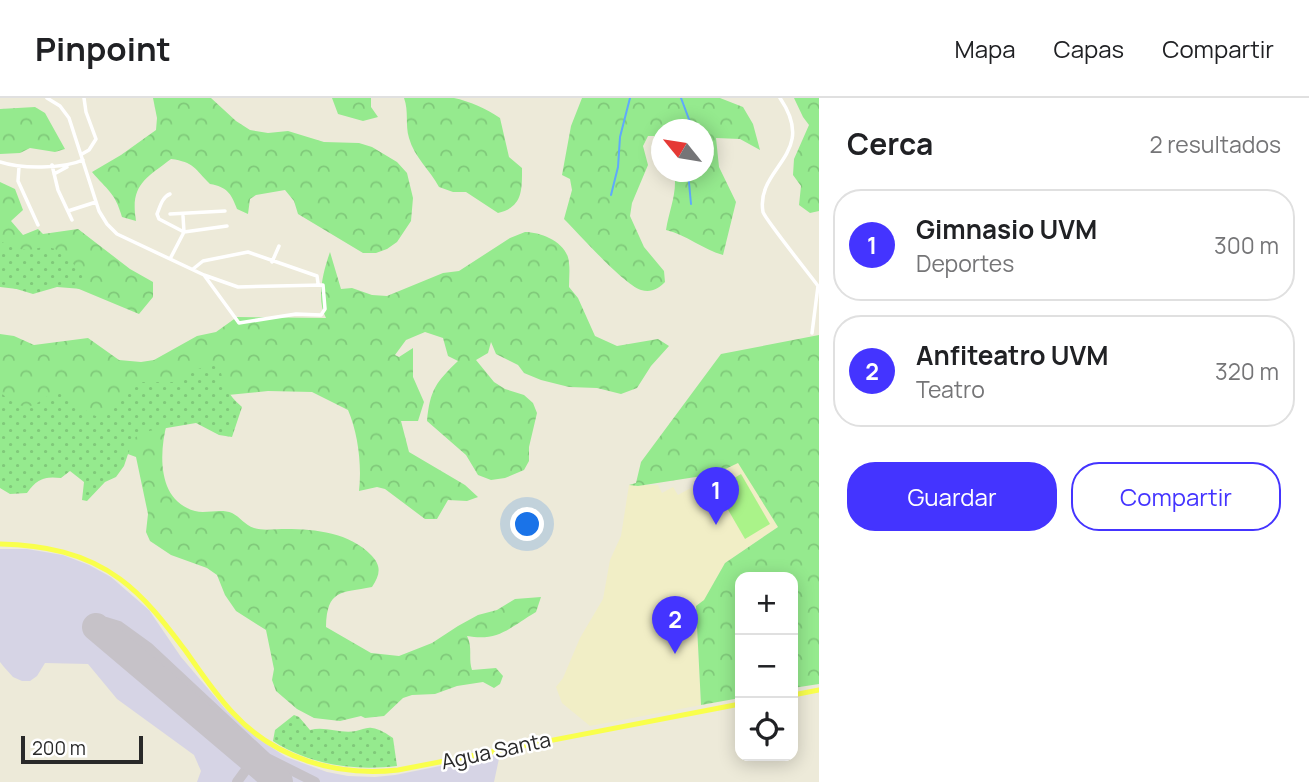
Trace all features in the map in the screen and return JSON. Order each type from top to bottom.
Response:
[{"type":"main road","name":"Agua Santa","points":[[0,544],[37,546],[60,551],[95,564],[120,579],[150,607],[240,720],[283,750],[328,767],[371,772],[398,770],[735,705]]},
{"type":"main road","points":[[798,694],[819,690]]},
{"type":"street","points":[[47,98],[66,114],[101,216],[114,231],[204,275],[238,287],[318,283],[323,285],[324,313],[296,314],[239,323],[204,275]]},
{"type":"street","points":[[54,174],[82,157],[96,139],[84,98]]},
{"type":"street","points":[[779,98],[795,116],[798,141],[788,162],[764,191],[763,214],[818,286],[812,332]]},
{"type":"street","points":[[0,162],[19,167],[70,166]]},
{"type":"street","points":[[52,165],[72,220]]},
{"type":"street","points":[[19,167],[18,181],[38,225]]},
{"type":"street","points":[[170,194],[166,195],[157,214],[159,219],[184,232],[227,226]]},
{"type":"street","points":[[68,211],[97,202]]},
{"type":"street","points":[[170,214],[225,211]]},
{"type":"street","points":[[170,259],[184,232],[183,215]]},
{"type":"street","points":[[272,261],[279,246]]},
{"type":"street","points":[[192,269],[203,261],[248,252],[317,276],[318,283]]},
{"type":"shaded area","points":[[738,462],[778,527],[725,563],[704,601],[696,606],[701,705],[590,726],[562,703],[556,687],[603,599],[610,560],[621,536],[629,485],[658,485],[662,493],[673,487],[678,495]]},
{"type":"shaded area","points":[[0,549],[27,549],[63,555],[111,577],[149,610],[181,657],[227,711],[256,737],[286,757],[327,772],[375,777],[500,754],[494,782],[197,782],[201,771],[194,755],[117,699],[88,664],[45,663],[37,676],[30,681],[13,677],[4,667],[0,662]]},
{"type":"green space","points":[[153,98],[211,98],[250,130],[268,133],[288,131],[324,142],[359,143],[372,147],[397,162],[407,173],[413,198],[411,221],[397,242],[387,249],[376,253],[363,253],[298,214],[294,201],[285,190],[256,195],[250,199],[248,214],[237,209],[224,189],[210,184],[189,164],[171,159],[141,184],[135,199],[136,221],[122,217],[113,197],[92,172],[156,130],[157,118]]},
{"type":"green space","points":[[332,98],[371,98],[371,107],[378,117],[363,121],[338,114]]},
{"type":"green space","points":[[404,98],[454,98],[478,106],[500,118],[509,157],[522,168],[521,190],[517,202],[498,213],[466,192],[453,192],[439,187],[411,145]]},
{"type":"green space","points":[[582,98],[720,98],[743,107],[753,124],[760,150],[740,139],[716,138],[719,167],[736,202],[723,255],[666,230],[675,182],[714,182],[714,119],[651,119],[651,136],[648,136],[643,146],[648,165],[632,203],[630,216],[644,247],[664,271],[665,282],[651,291],[633,286],[564,219],[572,190],[570,179],[562,175],[571,126]]},
{"type":"green space","points":[[794,98],[819,98],[819,211],[810,213],[799,205],[801,186],[793,175],[794,159],[809,125]]},
{"type":"green space","points":[[35,107],[45,113],[65,149],[55,152],[30,148],[20,153],[0,154],[0,109]]},
{"type":"green space","points":[[0,182],[15,189],[23,210],[11,221],[23,235],[38,229],[43,234],[78,229],[130,269],[153,282],[153,297],[139,314],[67,284],[17,289],[0,287]]},
{"type":"green space","points":[[525,232],[553,240],[564,250],[569,263],[569,287],[578,298],[595,336],[617,346],[658,339],[669,346],[651,366],[637,388],[621,394],[541,380],[524,373],[518,365],[496,354],[491,342],[488,353],[476,360],[494,382],[524,395],[533,403],[537,413],[529,447],[529,461],[524,470],[505,478],[491,480],[478,475],[466,455],[427,421],[435,387],[458,361],[448,356],[443,338],[425,332],[406,340],[395,355],[399,357],[413,348],[413,377],[424,402],[418,421],[401,421],[409,452],[465,485],[478,497],[467,501],[448,500],[437,519],[425,519],[385,489],[377,487],[359,491],[358,449],[348,410],[312,392],[268,391],[228,395],[167,423],[162,461],[167,487],[183,506],[199,512],[228,512],[258,529],[309,530],[332,534],[353,542],[371,555],[379,571],[372,587],[344,592],[333,599],[329,606],[326,627],[371,653],[399,656],[432,643],[478,615],[497,610],[515,599],[541,597],[536,612],[504,632],[488,637],[467,636],[472,670],[496,668],[503,676],[500,684],[494,688],[483,682],[457,686],[435,694],[412,695],[403,698],[384,716],[361,716],[340,721],[314,718],[297,709],[276,691],[272,680],[274,669],[266,630],[236,611],[225,595],[217,575],[207,568],[171,555],[150,541],[146,532],[148,514],[136,457],[81,437],[0,431],[0,334],[14,336],[34,345],[88,338],[119,360],[154,360],[197,336],[216,332],[237,317],[326,318],[321,294],[330,252],[341,289],[352,288],[372,295],[387,296],[443,273],[459,271],[510,238]]},
{"type":"green space","points":[[0,241],[23,249],[48,247],[59,251],[83,277],[82,289],[57,287],[33,294],[0,284]]},
{"type":"green space","points":[[819,335],[819,684],[798,687],[798,572],[735,572],[735,699],[701,705],[696,606],[704,600],[725,563],[778,527],[738,463],[715,474],[638,486],[629,485],[636,483],[641,462],[721,354]]},
{"type":"green space","points":[[214,364],[220,367],[227,389],[242,407],[232,437],[219,435],[196,423],[143,432],[133,439],[124,466],[116,477],[105,482],[87,501],[82,500],[84,482],[70,471],[61,478],[41,480],[27,493],[10,494],[0,488],[0,392],[21,406],[31,406],[53,394],[65,394],[90,413],[102,417],[138,382],[173,382]]},
{"type":"green space","points":[[741,474],[770,524],[745,539],[716,489]]},
{"type":"green space","points":[[294,715],[310,730],[350,732],[370,728],[381,731],[393,738],[397,766],[348,767],[317,761],[287,749],[273,741],[275,730]]},
{"type":"waterway","points":[[611,195],[618,167],[620,137],[630,98]]},
{"type":"waterway","points":[[681,98],[689,119]]},
{"type":"waterway","points":[[689,182],[691,204]]},
{"type":"taxiway","points":[[96,627],[106,622],[119,626],[148,647],[267,758],[315,782]]},
{"type":"taxiway","points":[[237,782],[253,760]]},
{"type":"taxiway","points":[[267,782],[273,777]]},
{"type":"runway","points":[[96,627],[279,782]]},
{"type":"place","name":"Gimnasio UVM","points":[[716,525]]},
{"type":"place","name":"Anfiteatro UVM","points":[[675,654]]}]
